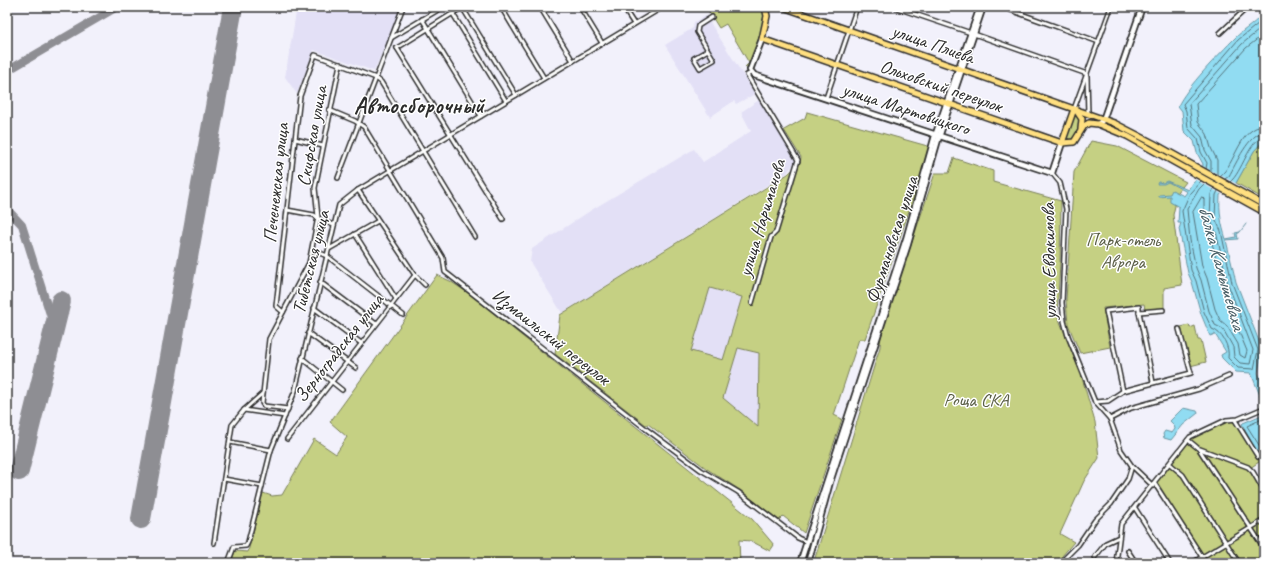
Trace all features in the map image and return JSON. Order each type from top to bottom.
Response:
[{"type":"main road","points":[[751,73],[762,39],[767,16],[765,7]]},
{"type":"main road","name":"улица Плиева","points":[[783,7],[1075,109],[1088,114],[1101,123]]},
{"type":"main road","name":"Фурмановская улица","points":[[828,481],[908,244],[938,134],[980,7]]},
{"type":"main road","name":"Фурмановская улица","points":[[972,34],[983,7]]},
{"type":"main road","points":[[1101,123],[1142,7]]},
{"type":"main road","name":"Ольховский переулок","points":[[762,39],[1062,143]]},
{"type":"main road","name":"улица Мартовицкого","points":[[751,73],[1052,173]]},
{"type":"main road","points":[[1062,143],[1074,142],[1081,129],[1082,119],[1075,109]]},
{"type":"main road","points":[[1052,173],[1075,109]]},
{"type":"main road","points":[[1101,123],[1264,212]]},
{"type":"main road","points":[[1081,129],[1090,124],[1101,123],[1130,130],[1264,205]]},
{"type":"main road","points":[[800,563],[828,481]]},
{"type":"main road","points":[[808,563],[814,544],[828,481]]},
{"type":"main road","points":[[807,542],[814,544]]},
{"type":"street","points":[[338,178],[403,7]]},
{"type":"street","points":[[391,38],[443,7]]},
{"type":"street","points":[[396,48],[463,7],[516,95]]},
{"type":"street","points":[[501,7],[544,78]]},
{"type":"street","points":[[540,7],[573,61]]},
{"type":"street","points":[[580,7],[602,43]]},
{"type":"street","points":[[623,7],[634,24]]},
{"type":"street","name":"Тибетская улица","points":[[228,563],[234,547],[246,546],[248,542],[271,450],[293,398],[339,205],[358,190],[389,171],[663,7]]},
{"type":"street","points":[[826,98],[857,7]]},
{"type":"street","points":[[894,7],[1086,74]]},
{"type":"street","points":[[1002,7],[1099,42]]},
{"type":"street","points":[[1075,109],[1086,74],[1111,7]]},
{"type":"street","points":[[1220,33],[1248,7]]},
{"type":"street","points":[[453,14],[506,101]]},
{"type":"street","points":[[708,50],[694,58],[700,68],[714,60],[708,50],[697,32],[698,26],[712,17]]},
{"type":"street","points":[[422,19],[481,116]]},
{"type":"street","points":[[389,44],[396,48],[503,219]]},
{"type":"street","name":"Печенежская улица","points":[[283,312],[276,306],[301,91],[315,55],[340,64]]},
{"type":"street","points":[[340,64],[376,78],[381,82],[475,237]]},
{"type":"street","name":"Скифская улица","points":[[263,393],[269,339],[309,263],[313,250],[318,217],[315,188],[329,110],[340,64]]},
{"type":"street","name":"улица Нариманова","points":[[751,73],[747,75],[798,160],[776,232],[771,237],[752,303]]},
{"type":"street","points":[[1086,74],[1088,114]]},
{"type":"street","name":"Измаильский переулок","points":[[329,110],[364,127],[389,171],[443,258],[446,272],[449,275],[652,434],[701,470],[738,492],[798,538],[807,542]]},
{"type":"street","points":[[295,139],[323,146]]},
{"type":"street","name":"улица Евдокимова","points":[[1052,173],[1060,183],[1066,209],[1062,303],[1064,320],[1094,402],[1110,419],[1121,450],[1132,466],[1154,485],[1206,563]]},
{"type":"street","points":[[358,190],[414,275],[425,285]]},
{"type":"street","points":[[286,210],[318,217],[322,221],[334,225]]},
{"type":"street","points":[[328,249],[378,221]]},
{"type":"street","points":[[355,234],[396,299]]},
{"type":"street","points":[[313,250],[327,256],[403,315]]},
{"type":"street","name":"Зерноградская улица","points":[[287,439],[414,275]]},
{"type":"street","points":[[320,282],[376,324]]},
{"type":"street","points":[[1123,391],[1106,311],[1139,307],[1153,382]]},
{"type":"street","points":[[314,308],[361,343]]},
{"type":"street","points":[[1139,312],[1163,310]]},
{"type":"street","points":[[1094,402],[1108,401],[1123,391],[1191,373],[1179,329]]},
{"type":"street","points":[[308,333],[356,368]]},
{"type":"street","points":[[302,358],[332,380],[342,390]]},
{"type":"street","points":[[1110,419],[1131,408],[1199,389],[1230,376]]},
{"type":"street","points":[[263,393],[262,403],[264,406],[288,409]]},
{"type":"street","points":[[214,543],[232,425],[244,410],[263,393]]},
{"type":"street","points":[[1116,563],[1121,524],[1154,485],[1190,437],[1226,420],[1235,420],[1264,408]]},
{"type":"street","points":[[244,410],[285,416]]},
{"type":"street","points":[[1235,420],[1258,457]]},
{"type":"street","points":[[1188,440],[1199,449],[1264,548]]},
{"type":"street","points":[[230,442],[271,450]]},
{"type":"street","points":[[1199,449],[1248,467],[1253,472],[1264,490]]},
{"type":"street","points":[[1170,464],[1183,475],[1239,563]]},
{"type":"street","points":[[1060,563],[1078,545],[1096,520],[1111,504],[1128,479],[1132,466]]},
{"type":"street","points":[[224,479],[262,486]]},
{"type":"street","points":[[1135,508],[1170,563]]},
{"type":"street","points":[[1192,563],[1264,520]]},
{"type":"street","points":[[1095,557],[1106,543],[1119,537]]},
{"type":"street","points":[[1128,551],[1136,563]]},
{"type":"shaded area","points":[[297,7],[402,7],[374,71],[314,50],[297,94],[285,77]]},
{"type":"shaded area","points":[[706,16],[755,94],[736,104],[734,101],[710,117],[665,45],[693,28],[694,22]]},
{"type":"shaded area","points":[[759,100],[796,160],[787,173],[562,313],[530,262],[532,249],[593,209],[694,149],[703,162],[751,131],[741,112]]},
{"type":"shaded area","points":[[710,287],[742,297],[723,360],[691,351]]},
{"type":"shaded area","points":[[738,348],[759,353],[758,428],[723,398]]},
{"type":"green space","points":[[706,7],[762,7],[765,10],[763,26],[750,67],[745,67],[749,63],[726,24],[719,28]]},
{"type":"green space","points":[[807,112],[931,147],[865,339],[859,339],[834,415],[842,419],[804,533],[783,516],[779,520],[740,490],[707,469],[648,424],[646,425],[555,354],[560,315],[788,174],[800,163],[801,157],[784,130],[805,118]],"holes":[[[710,288],[742,297],[723,360],[691,351]],[[738,348],[759,353],[758,427],[723,398]]]},
{"type":"green space","points":[[1073,117],[1079,117],[1080,123],[1075,137],[1070,140],[1066,136]]},
{"type":"green space","points":[[1264,140],[1264,199],[1236,183],[1254,151]]},
{"type":"green space","name":"Парк-отель Аврора","points":[[1091,141],[1117,146],[1186,182],[1178,192],[1173,215],[1182,285],[1164,288],[1164,308],[1145,310],[1144,304],[1103,308],[1110,347],[1080,353],[1068,324],[1066,300],[1074,172]]},
{"type":"green space","name":"Роща СКА","points":[[954,158],[993,171],[993,182],[1061,201],[1057,314],[1082,378],[1095,422],[1099,458],[1084,481],[1060,534],[1074,542],[1056,563],[816,563],[815,558],[880,347],[881,335],[935,173],[949,173]]},
{"type":"green space","points":[[437,275],[450,281],[468,293],[752,519],[774,545],[770,551],[751,541],[739,540],[740,563],[671,563],[663,557],[657,563],[231,563],[235,551],[248,552],[263,493],[272,496],[282,495],[314,439],[336,454],[347,437],[330,422]]},
{"type":"green space","points":[[1189,325],[1190,328],[1195,326],[1198,340],[1201,340],[1206,362],[1190,366],[1181,327]]},
{"type":"green space","points":[[1223,420],[1237,420],[1245,436],[1262,460],[1250,468],[1264,490],[1264,563],[1205,563],[1156,483],[1194,435]]},
{"type":"water","name":"балка Камышеваха","points":[[1264,11],[1264,140],[1254,151],[1236,183],[1220,195],[1221,217],[1226,239],[1236,237],[1235,233],[1240,232],[1237,234],[1238,239],[1226,240],[1236,282],[1262,349],[1258,373],[1264,386],[1263,400],[1251,373],[1236,372],[1222,358],[1221,355],[1226,352],[1215,334],[1210,336],[1201,314],[1188,273],[1179,229],[1181,223],[1178,223],[1179,207],[1170,202],[1170,196],[1159,197],[1159,195],[1170,194],[1172,190],[1184,196],[1187,192],[1168,182],[1164,184],[1157,184],[1158,182],[1163,183],[1167,181],[1188,190],[1192,183],[1201,175],[1203,164],[1197,153],[1194,141],[1184,131],[1182,111],[1178,106],[1188,90],[1212,61],[1235,38],[1258,19]]},
{"type":"water","points":[[1183,408],[1197,411],[1198,413],[1183,425],[1171,440],[1164,438],[1163,434],[1165,431],[1172,433],[1175,429],[1174,425],[1170,421]]},
{"type":"water","points":[[1264,414],[1264,460],[1252,444],[1242,424]]},
{"type":"pier","points":[[1201,165],[1237,184],[1223,195],[1194,179],[1200,174]]},
{"type":"waterway","points":[[1240,232],[1246,224]]},
{"type":"taxiway","points":[[7,71],[117,7]]},
{"type":"taxiway","points":[[7,209],[22,225],[54,327]]},
{"type":"runway","points":[[141,519],[233,7]]},
{"type":"runway","points":[[19,471],[61,301]]},
{"type":"district","name":"Автосборочный","points":[[419,105]]}]
